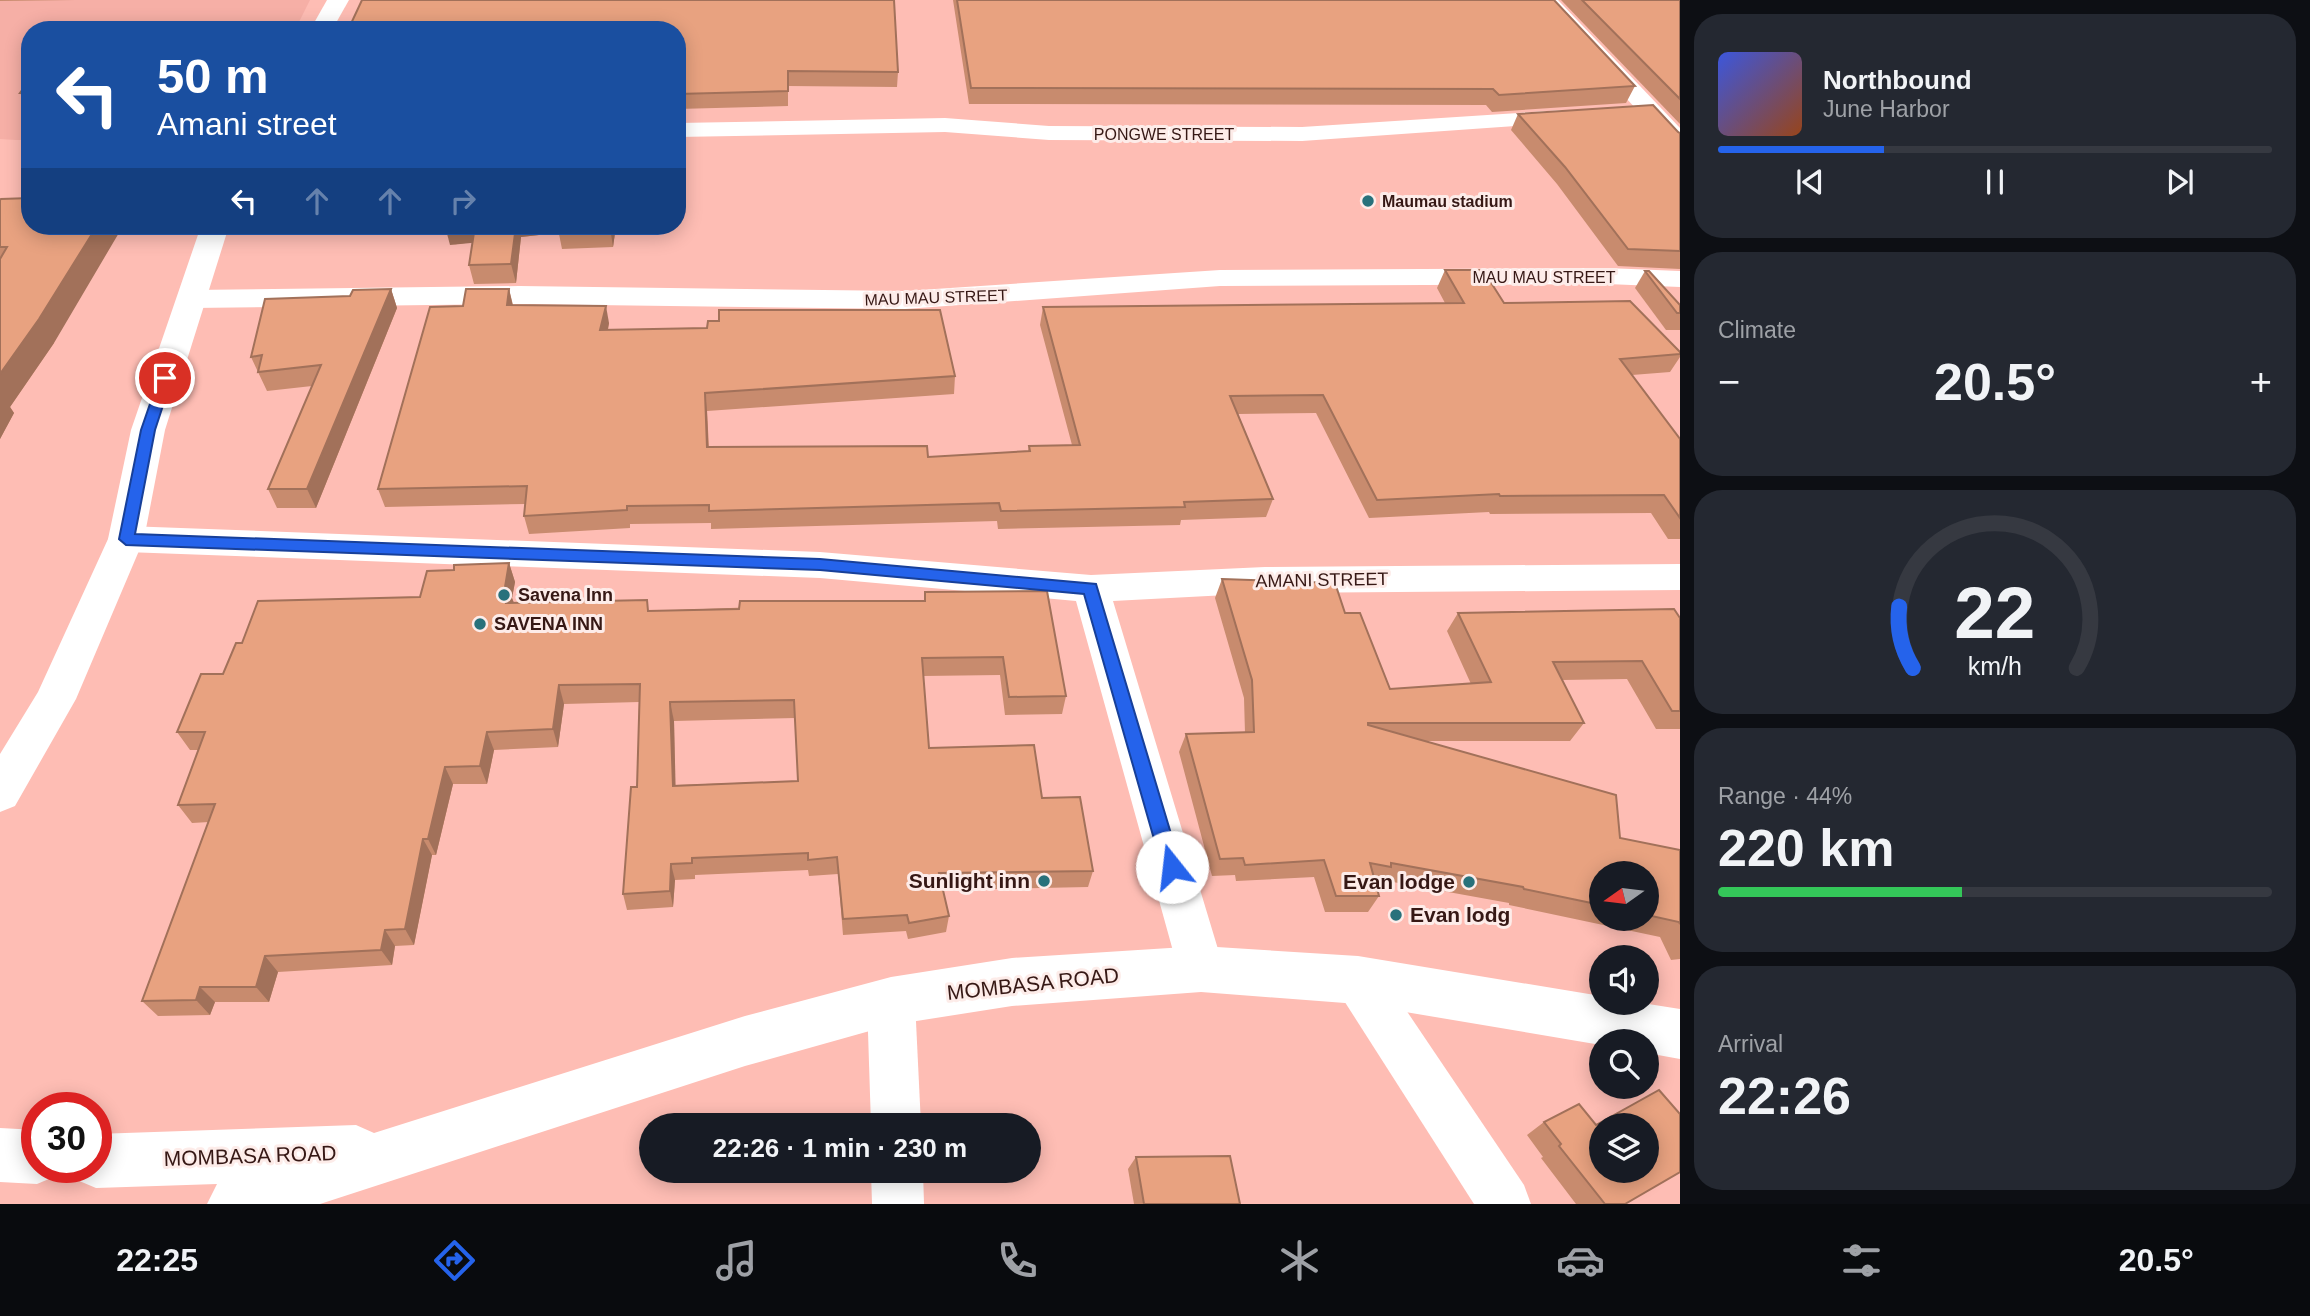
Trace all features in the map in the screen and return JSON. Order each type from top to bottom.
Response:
[{"type":"main road","points":[[326,21],[338,0]]},
{"type":"main road","points":[[0,793],[55,699],[126,539],[148,430],[212,235]]},
{"type":"main road","name":"MOMBASA ROAD","points":[[235,1204],[744,1041],[891,1001],[1012,982],[1201,969],[1358,980],[1658,1028],[1680,1034]]},
{"type":"main road","name":"MOMBASA ROAD","points":[[112,1160],[404,1150]]},
{"type":"main road","points":[[0,1155],[21,1156]]},
{"type":"street","points":[[1546,0],[1680,142]]},
{"type":"street","points":[[1623,113],[1651,111]]},
{"type":"street","name":"PONGWE STREET","points":[[686,130],[945,125],[1049,133],[1302,134],[1581,116]]},
{"type":"street","name":"MAU MAU STREET","points":[[191,299],[519,295],[905,300],[1220,278],[1648,278],[1676,292]]},
{"type":"street","name":"AMANI STREET","points":[[126,539],[820,565],[1091,589],[1265,580],[1680,577]]},
{"type":"street","points":[[1091,589],[1201,969]]},
{"type":"street","points":[[1358,980],[1506,1204]]},
{"type":"street","points":[[891,1001],[896,1113]]},
{"type":"street","points":[[897,1183],[898,1204]]},
{"type":"shaded area","points":[[0,0],[310,0],[300,21],[21,21],[21,140],[0,139]]},
{"type":"building","points":[[362,0],[894,0],[898,72],[788,71],[788,91],[686,94],[686,21],[352,21]]},
{"type":"building","points":[[957,0],[1554,0],[1635,86],[1499,95],[1493,89],[971,88]]},
{"type":"building","points":[[1582,0],[1680,0],[1680,99]]},
{"type":"building","points":[[1653,105],[1680,133],[1680,251],[1628,249],[1565,167],[1518,114]]},
{"type":"building","points":[[21,198],[21,235],[91,235],[39,319],[0,374],[0,259],[7,247],[0,247],[1,199]]},
{"type":"building","points":[[474,235],[515,235],[511,264],[469,265]]},
{"type":"building","points":[[1445,270],[1483,270],[1504,303],[1630,301],[1680,352],[1620,359],[1680,439],[1680,518],[1664,495],[1499,494],[1377,500],[1323,395],[1230,396],[1273,499],[1184,502],[1185,507],[1001,511],[999,503],[709,511],[709,505],[627,506],[627,510],[524,516],[527,486],[378,489],[430,307],[463,306],[466,289],[509,289],[507,305],[606,306],[600,330],[707,328],[708,321],[719,321],[719,310],[940,310],[955,376],[705,393],[707,447],[927,446],[928,457],[1030,451],[1029,446],[1080,445],[1043,307],[1464,303]]},
{"type":"building","points":[[1645,271],[1649,271],[1680,305],[1680,313],[1677,313]]},
{"type":"building","points":[[391,289],[307,489],[268,489],[321,365],[258,372],[262,355],[251,357],[265,299],[350,296],[353,290]]},
{"type":"building","points":[[509,563],[505,587],[509,587],[506,603],[647,600],[648,611],[739,609],[740,601],[925,601],[925,592],[1047,591],[1066,696],[1009,697],[1003,657],[922,658],[929,748],[1034,745],[1042,798],[1080,797],[1093,871],[939,873],[949,916],[909,923],[907,915],[843,919],[837,857],[808,860],[808,853],[692,858],[692,863],[671,864],[670,891],[623,894],[631,787],[637,787],[640,684],[559,685],[553,729],[487,732],[480,766],[445,767],[428,839],[423,839],[405,929],[385,930],[381,950],[265,956],[256,987],[200,987],[196,1000],[142,1001],[215,804],[178,805],[205,732],[177,732],[201,674],[223,674],[236,643],[242,643],[258,601],[420,597],[427,571],[454,570],[454,565]],"holes":[[[794,700],[798,781],[673,786],[670,702]]]},
{"type":"building","points":[[1222,579],[1335,583],[1345,613],[1360,613],[1390,689],[1491,682],[1458,613],[1674,609],[1680,618],[1680,711],[1672,711],[1642,661],[1553,662],[1584,723],[1368,725],[1616,795],[1620,838],[1680,850],[1680,924],[1659,918],[1659,861],[1589,861],[1589,903],[1523,887],[1391,863],[1391,867],[1370,863],[1379,896],[1336,896],[1324,860],[1245,865],[1243,858],[1220,859],[1186,734],[1254,732],[1252,680]]},
{"type":"building","points":[[1659,1090],[1680,1114],[1680,1172],[1625,1204],[1605,1204],[1559,1146],[1561,1144],[1544,1122],[1579,1104],[1589,1116],[1589,1183],[1659,1183],[1659,1113],[1618,1113],[1643,1099],[1659,1099]]},
{"type":"building","points":[[1230,1156],[1240,1204],[1144,1204],[1136,1157]]},
{"type":"place","name":"Maumau stadium","points":[[1368,201]]},
{"type":"place","name":"Savena Inn","points":[[504,595]]},
{"type":"place","name":"SAVENA INN","points":[[480,624]]},
{"type":"place","name":"Sunlight inn","points":[[1044,881]]},
{"type":"place","name":"Evan lodge","points":[[1469,882]]},
{"type":"place","name":"Evan lodg","points":[[1396,915]]},
{"type":"route","points":[[165,378],[148,430],[126,539],[820,565],[1091,589],[1172,867]]}]
